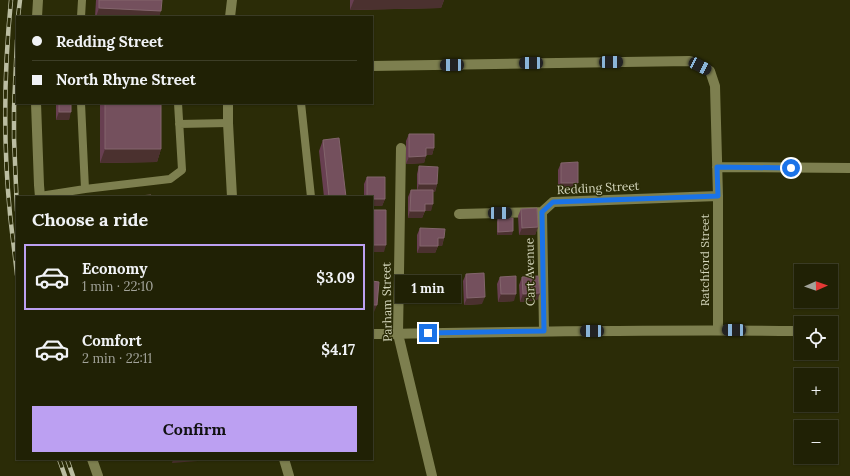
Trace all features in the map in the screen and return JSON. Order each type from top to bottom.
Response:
[{"type":"street","points":[[38,0],[38,16]]},
{"type":"street","points":[[230,16],[232,0]]},
{"type":"street","name":"Ratchford Street","points":[[373,66],[690,61],[710,71],[715,86],[718,196],[718,330]]},
{"type":"street","points":[[36,104],[40,196]]},
{"type":"street","points":[[228,104],[232,196]]},
{"type":"street","name":"Parham Street","points":[[401,148],[398,334],[432,476]]},
{"type":"street","points":[[717,167],[850,168]]},
{"type":"street","name":"Redding Street","points":[[542,212],[553,202],[718,196]]},
{"type":"street","points":[[459,214],[542,212]]},
{"type":"street","name":"Cart Avenue","points":[[542,212],[544,331]]},
{"type":"street","points":[[373,334],[544,331],[794,331]]},
{"type":"street","points":[[92,460],[98,476]]},
{"type":"street","points":[[284,460],[289,476]]},
{"type":"lane","points":[[81,16],[82,0]]},
{"type":"lane","points":[[81,104],[85,189]]},
{"type":"lane","points":[[40,196],[170,179],[182,170],[178,104]]},
{"type":"lane","points":[[301,104],[311,196]]},
{"type":"lane","points":[[180,124],[228,123]]},
{"type":"building","points":[[99,0],[162,0],[161,11],[99,8]]},
{"type":"building","points":[[59,104],[71,104],[71,112],[59,112]]},
{"type":"building","points":[[105,104],[161,104],[161,149],[105,149]]},
{"type":"building","points":[[409,134],[434,134],[434,148],[426,148],[426,156],[409,157]]},
{"type":"building","points":[[339,138],[346,196],[329,196],[323,140]]},
{"type":"building","points":[[578,162],[578,183],[561,183],[561,163]]},
{"type":"building","points":[[419,166],[438,167],[437,184],[419,184]]},
{"type":"building","points":[[367,177],[385,177],[385,199],[373,199],[373,196],[367,196]]},
{"type":"building","points":[[411,190],[433,190],[433,204],[425,204],[425,211],[410,211]]},
{"type":"building","points":[[537,208],[538,227],[522,228],[521,209]]},
{"type":"building","points":[[373,210],[386,210],[386,245],[373,245]]},
{"type":"building","points":[[498,218],[513,218],[513,231],[498,232]]},
{"type":"building","points":[[420,228],[445,229],[444,238],[438,238],[438,246],[420,246]]},
{"type":"building","points":[[484,273],[485,297],[467,298],[466,274]]},
{"type":"building","points":[[516,276],[516,294],[501,294],[500,277]]},
{"type":"building","points":[[538,276],[540,293],[523,294],[522,277]]},
{"type":"building","points":[[373,281],[379,282],[377,305],[373,305]]},
{"type":"railway","points":[[11,0],[7,53],[5,134],[8,187],[16,266]]},
{"type":"railway","points":[[18,16],[20,0]]},
{"type":"railway","points":[[16,63],[14,138],[16,196]]},
{"type":"railway","points":[[59,460],[65,476]]},
{"type":"railway","points":[[67,460],[73,476]]},
{"type":"route","points":[[428,333],[544,331],[542,212],[553,202],[718,196],[717,167],[791,168]]}]
